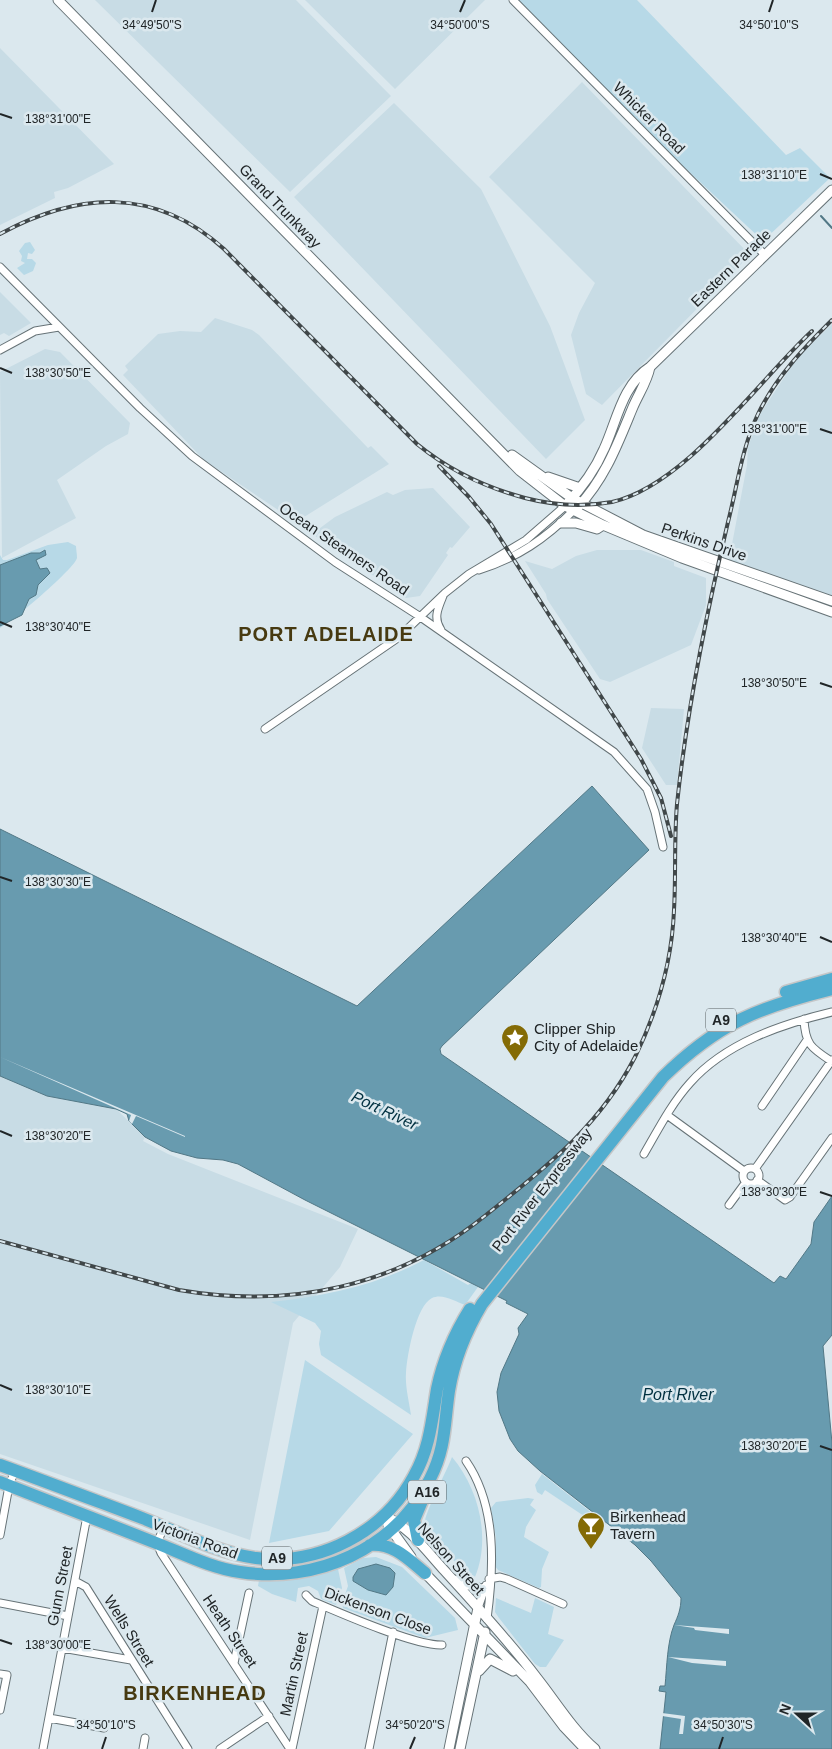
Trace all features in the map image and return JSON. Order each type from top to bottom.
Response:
[{"type":"highway","name":"Port River Expressway","points":[[384,1516],[404,1492],[421,1463],[432,1430],[441,1373],[465,1327],[476,1300],[637,1102],[659,1070],[681,1049],[726,1017],[763,998],[832,979]]},
{"type":"highway","name":"Port River Expressway","points":[[637,1102],[680,1060],[730,1024],[778,1002],[832,989]]},
{"type":"highway","name":"Port River Expressway","points":[[397,1523],[429,1481],[444,1444],[452,1377],[465,1327]]},
{"type":"highway","name":"A16","points":[[418,1540],[414,1525],[416,1514],[442,1462],[444,1444]]},
{"type":"highway","name":"Victoria Road","points":[[0,1464],[230,1552],[274,1559],[312,1554],[342,1544],[358,1536],[384,1516]]},
{"type":"highway","name":"Victoria Road","points":[[5,1484],[226,1569],[273,1575],[331,1566],[370,1545],[397,1523]]},
{"type":"highway","name":"A16","points":[[370,1545],[382,1545],[396,1550],[425,1573]]},
{"type":"main road","name":"Grand Trunkway","points":[[58,0],[520,471],[565,506],[574,510]]},
{"type":"main road","name":"Eastern Parade","points":[[565,506],[580,488],[604,451],[630,388],[639,374],[650,367],[764,254],[832,190]]},
{"type":"main road","name":"Eastern Parade","points":[[574,510],[581,503],[614,455],[648,378],[650,367]]},
{"type":"main road","name":"Grand Trunkway","points":[[482,431],[525,466],[572,498]]},
{"type":"main road","points":[[525,466],[580,488]]},
{"type":"main road","name":"Perkins Drive","points":[[572,498],[643,535],[832,602]]},
{"type":"main road","name":"Perkins Drive","points":[[574,510],[603,525],[682,558],[832,612]]},
{"type":"main road","points":[[561,523],[576,523],[597,529],[603,525]]},
{"type":"main road","name":"Nelson Street","points":[[384,1516],[397,1523],[418,1540],[536,1677],[582,1738],[595,1749]]},
{"type":"main road","name":"Nelson Street","points":[[397,1523],[425,1573],[530,1682],[564,1727],[585,1749]]},
{"type":"main road","points":[[453,1580],[481,1589],[487,1583]]},
{"type":"main road","points":[[449,1749],[478,1608]]},
{"type":"main road","points":[[460,1749],[477,1675],[487,1619]]},
{"type":"main road","points":[[477,1675],[490,1659],[503,1664],[530,1682]]},
{"type":"street","name":"Whicker Road","points":[[514,0],[764,254]]},
{"type":"street","name":"Ocean Steamers Road","points":[[0,267],[140,408],[192,456],[336,562],[419,616],[614,752],[647,789],[663,847]]},
{"type":"street","points":[[0,350],[35,332],[59,327]]},
{"type":"street","name":"Eastern Parade","points":[[266,729],[399,637],[444,593],[469,574],[526,540],[565,506]]},
{"type":"street","name":"Eastern Parade","points":[[469,574],[522,554],[561,523],[574,510]]},
{"type":"street","points":[[443,633],[436,622],[437,611],[444,593]]},
{"type":"street","points":[[644,1154],[690,1082],[718,1058],[770,1030],[832,1012]]},
{"type":"street","points":[[755,1169],[832,1060],[814,1050],[807,1040],[804,1019]]},
{"type":"street","points":[[762,1106],[807,1040]]},
{"type":"street","points":[[668,1115],[744,1171]]},
{"type":"street","points":[[757,1180],[785,1200],[790,1197],[832,1138]]},
{"type":"street","points":[[744,1171],[751,1168],[755,1169]]},
{"type":"street","points":[[755,1169],[758,1176],[757,1180]]},
{"type":"street","points":[[744,1171],[746,1182]]},
{"type":"street","points":[[746,1182],[757,1180]]},
{"type":"street","points":[[729,1206],[746,1182]]},
{"type":"street","points":[[466,1461],[478,1481],[487,1504],[491,1536],[487,1583],[478,1608]]},
{"type":"street","points":[[0,1535],[5,1484],[15,1470]]},
{"type":"street","name":"Gunn Street","points":[[43,1749],[87,1516]]},
{"type":"street","points":[[157,1543],[164,1526]]},
{"type":"street","name":"Heath Street","points":[[157,1543],[161,1553],[291,1749]]},
{"type":"street","points":[[487,1583],[504,1578],[563,1604]]},
{"type":"street","name":"Wells Street","points":[[76,1581],[86,1587],[188,1749]]},
{"type":"street","points":[[487,1583],[491,1586],[487,1619]]},
{"type":"street","points":[[234,1663],[250,1593]]},
{"type":"street","name":"Dickenson Close","points":[[306,1595],[312,1601],[323,1606],[393,1632],[432,1646],[442,1645]]},
{"type":"street","points":[[0,1603],[68,1616]]},
{"type":"street","name":"Martin Street","points":[[291,1749],[323,1606]]},
{"type":"street","points":[[369,1749],[393,1632]]},
{"type":"street","points":[[62,1648],[131,1660]]},
{"type":"street","points":[[0,1674],[7,1675],[0,1710]]},
{"type":"street","points":[[220,1749],[269,1716]]},
{"type":"street","points":[[49,1718],[104,1728]]},
{"type":"street","points":[[143,1749],[144,1738]]},
{"type":"shaded area","points":[[95,0],[296,0],[391,96],[290,192]]},
{"type":"shaded area","points":[[305,0],[485,0],[395,89]]},
{"type":"shaded area","points":[[513,0],[637,0],[786,155],[800,148],[830,178],[763,241],[605,93]]},
{"type":"shaded area","points":[[0,48],[114,164],[68,188],[54,192],[55,198],[0,225]]},
{"type":"shaded area","points":[[582,82],[750,255],[602,405],[586,394],[571,335],[579,313],[595,283],[489,177]]},
{"type":"shaded area","points":[[394,103],[481,189],[550,326],[585,420],[546,459],[294,197]]},
{"type":"shaded area","points":[[30,242],[35,250],[32,254],[28,253],[27,259],[32,259],[36,263],[33,271],[24,275],[17,268],[25,263],[21,261],[22,256],[19,251],[25,243]]},
{"type":"shaded area","points":[[0,292],[31,323],[9,336],[4,333],[0,335]]},
{"type":"shaded area","points":[[215,318],[252,330],[259,335],[368,448],[371,446],[389,464],[296,522],[204,460],[123,375],[128,370],[125,366],[158,334],[180,331],[201,332]]},
{"type":"shaded area","points":[[832,324],[832,596],[729,560],[747,465],[748,447],[760,414],[797,358]]},
{"type":"shaded area","points":[[45,349],[60,352],[130,423],[128,434],[106,446],[57,480],[76,518],[2,558],[0,372]]},
{"type":"shaded area","points":[[433,488],[470,527],[452,548],[450,547],[446,553],[448,555],[420,596],[406,598],[312,534],[335,517],[387,492],[393,495],[405,490]]},
{"type":"shaded area","points":[[68,542],[76,546],[77,558],[74,564],[17,616],[0,628],[0,555],[3,560],[7,560],[48,545]]},
{"type":"shaded area","points":[[597,550],[641,550],[674,562],[674,566],[706,578],[706,605],[691,645],[610,682],[600,679],[547,599],[546,594],[525,561],[552,569],[576,556]]},
{"type":"shaded area","points":[[651,708],[684,709],[677,785],[666,785],[642,748]]},
{"type":"shaded area","points":[[0,1076],[47,1096],[116,1109],[145,1137],[143,1141],[168,1154],[358,1229],[340,1267],[293,1323],[250,1540],[0,1454]]},
{"type":"shaded area","points":[[424,1260],[468,1285],[471,1283],[478,1287],[465,1305],[440,1296],[432,1298],[421,1311],[410,1343],[406,1373],[411,1415],[321,1355],[319,1344],[321,1331],[315,1323],[271,1302],[311,1297],[368,1283],[387,1277]]},
{"type":"shaded area","points":[[305,1360],[413,1434],[329,1531],[269,1543]]},
{"type":"shaded area","points":[[452,1457],[469,1484],[480,1514],[482,1546],[480,1562],[475,1577],[446,1555],[427,1535],[424,1529],[426,1516]]},
{"type":"shaded area","points":[[542,1474],[606,1524],[602,1528],[545,1490],[542,1495],[537,1492],[535,1485]]},
{"type":"shaded area","points":[[534,1499],[530,1505],[536,1510],[526,1527],[524,1537],[549,1552],[542,1569],[541,1587],[539,1588],[498,1570],[495,1566],[496,1538],[491,1508],[496,1502]]},
{"type":"shaded area","points":[[376,1557],[402,1567],[455,1618],[458,1630],[425,1638],[343,1608],[342,1603],[348,1586],[344,1568],[363,1558]]},
{"type":"shaded area","points":[[338,1569],[342,1588],[336,1605],[321,1599],[318,1591],[309,1586],[298,1588],[296,1602],[272,1594],[258,1586],[259,1580],[308,1577]]},
{"type":"shaded area","points":[[496,1598],[531,1613],[535,1598],[554,1607],[548,1634],[564,1640],[546,1667],[540,1667],[535,1664],[499,1618],[495,1612]]},
{"type":"water","points":[[45,550],[46,555],[36,560],[40,569],[47,568],[50,573],[38,585],[36,595],[29,599],[22,615],[0,626],[0,565],[31,553],[40,553]]},
{"type":"water","name":"Port River","points":[[592,786],[649,850],[442,1046],[440,1049],[441,1054],[774,1283],[780,1276],[786,1279],[811,1244],[814,1222],[832,1196],[832,1335],[823,1346],[832,1443],[832,1749],[660,1749],[666,1692],[659,1691],[660,1686],[665,1686],[670,1639],[679,1612],[681,1598],[651,1561],[635,1545],[540,1471],[518,1451],[510,1439],[499,1411],[497,1392],[501,1373],[519,1334],[518,1328],[528,1314],[506,1303],[507,1301],[305,1200],[238,1164],[223,1160],[197,1158],[171,1151],[145,1137],[129,1121],[127,1114],[116,1109],[47,1096],[0,1076],[0,829],[357,1006]]},
{"type":"water","points":[[376,1564],[390,1568],[395,1573],[393,1587],[386,1595],[368,1590],[353,1581],[353,1577],[358,1569]]},
{"type":"pier","points":[[0,1057],[185,1137],[136,1116],[132,1124],[129,1121],[131,1115]]},
{"type":"pier","points":[[674,1625],[729,1629],[729,1634],[695,1630],[694,1628]]},
{"type":"pier","points":[[668,1657],[726,1661],[726,1666],[692,1663]]},
{"type":"pier","points":[[662,1713],[685,1716],[683,1734],[679,1734],[681,1719],[662,1716]]},
{"type":"waterway","points":[[821,216],[832,228]]},
{"type":"railway","points":[[0,234],[29,220],[58,210],[87,204],[115,202],[143,205],[170,214],[197,229],[224,249],[429,454],[468,477],[495,489],[525,498],[557,504],[579,505],[612,502],[640,492],[667,475],[719,429],[812,331]]},
{"type":"railway","points":[[0,1241],[179,1290],[220,1295],[261,1296],[301,1294],[341,1287],[379,1275],[416,1260],[452,1240],[530,1180],[588,1125],[621,1082],[635,1057],[650,1022],[667,967],[673,929],[677,804],[686,733],[712,592],[740,467],[748,440],[765,400],[782,375],[832,320]]},
{"type":"railway","points":[[439,466],[469,497],[491,524],[641,759],[661,798],[671,836]]},
{"type":"place","name":"Clipper Ship City of Adelaide","points":[[515,1062]]},
{"type":"place","name":"Birkenhead Tavern","points":[[591,1550]]},
{"type":"district","name":"PORT ADELAIDE","points":[[326,634]]},
{"type":"district","name":"BIRKENHEAD","points":[[195,1693]]}]
